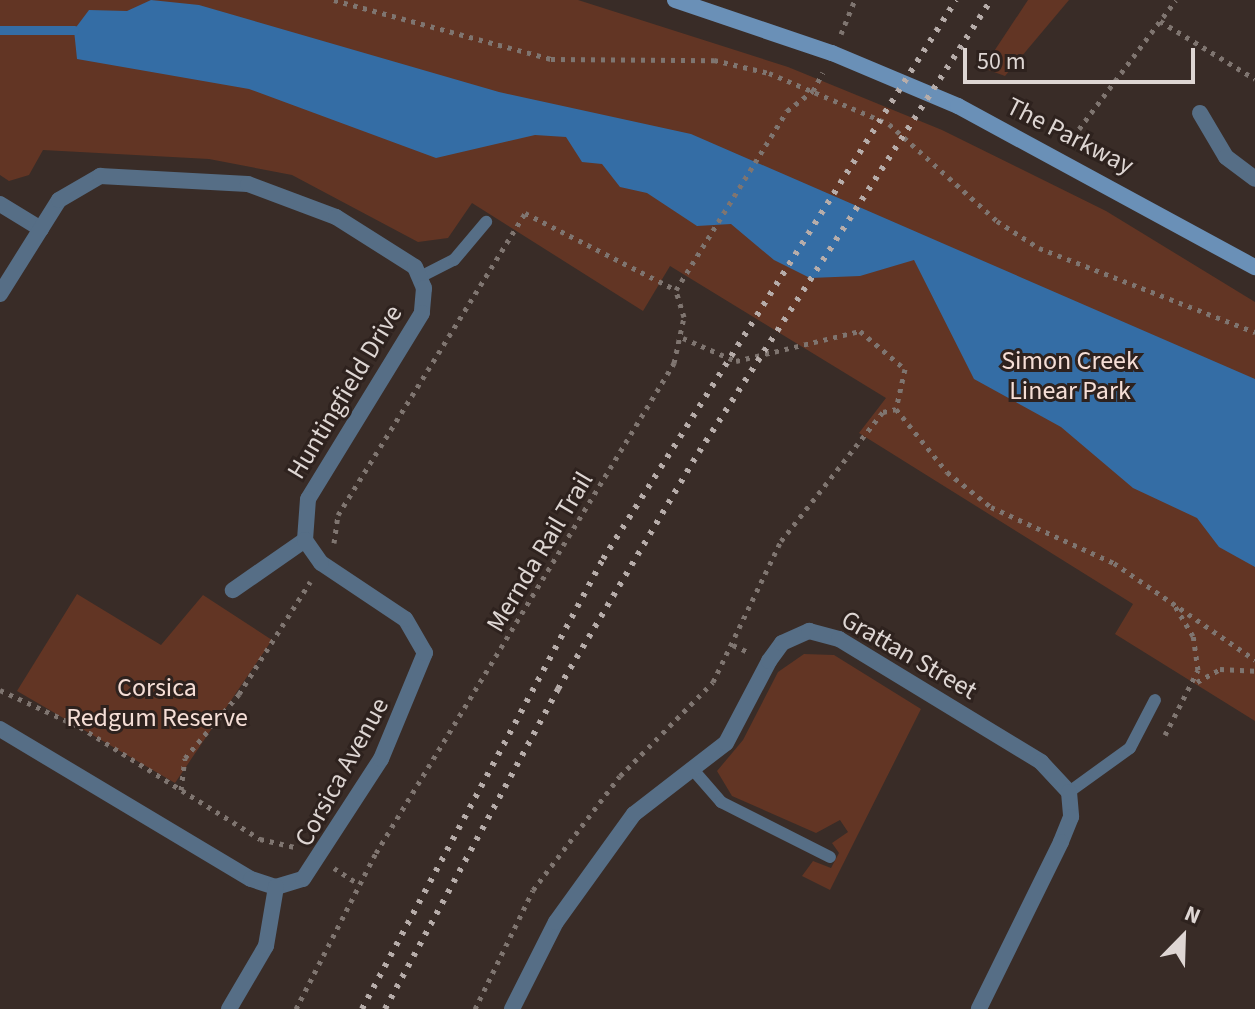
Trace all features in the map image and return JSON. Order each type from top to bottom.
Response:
[{"type":"street","name":"The Parkway","points":[[675,0],[832,53],[958,106],[1255,267]]},
{"type":"street","points":[[1200,113],[1226,157],[1255,179]]},
{"type":"street","name":"Huntingfield Drive","points":[[0,294],[59,200],[85,180],[206,176],[291,197],[336,217],[406,258],[420,277],[419,320],[308,499],[305,540]]},
{"type":"street","points":[[0,204],[41,229]]},
{"type":"street","points":[[233,590],[305,540]]},
{"type":"street","name":"Corsica Avenue","points":[[276,887],[303,879],[321,860],[381,759],[425,653],[405,619],[321,563],[305,540]]},
{"type":"street","name":"Grattan Street","points":[[512,1009],[556,922],[634,814],[695,772],[726,743],[782,643],[822,631],[1041,762],[1069,792]]},
{"type":"street","points":[[0,729],[251,879],[276,887],[266,946],[229,1009]]},
{"type":"street","points":[[979,1009],[1061,842],[1071,817],[1069,792]]},
{"type":"lane","name":"Huntingfield Drive","points":[[420,277],[454,260],[486,222]]},
{"type":"lane","points":[[1069,792],[1130,748],[1155,700]]},
{"type":"lane","points":[[695,772],[721,802],[830,857]]},
{"type":"path","points":[[334,0],[551,59],[714,60],[769,73],[889,124],[997,221],[1039,248],[1255,332]]},
{"type":"path","points":[[1079,129],[1176,0]]},
{"type":"path","points":[[1160,21],[1255,79]]},
{"type":"path","points":[[787,111],[676,290],[683,338],[736,361],[860,331],[905,369],[908,380],[896,409]]},
{"type":"path","points":[[181,790],[185,758],[239,694],[341,532],[338,515],[525,213],[676,290]]},
{"type":"path","name":"Mernda Rail Trail","points":[[296,1009],[359,884],[603,486],[683,338]]},
{"type":"path","points":[[896,409],[947,472],[991,507],[1114,563],[1255,660]]},
{"type":"path","points":[[475,1009],[533,890],[620,776],[713,682],[781,541],[883,412],[896,409]]},
{"type":"path","points":[[1172,600],[1193,636],[1196,683]]},
{"type":"path","points":[[1165,735],[1196,683],[1220,669],[1255,671]]},
{"type":"path","points":[[0,690],[80,727],[260,839],[321,860],[359,884]]},
{"type":"green space","name":"Simon Creek Linear Park","points":[[0,0],[578,0],[788,67],[942,130],[1106,211],[1255,302],[1255,721],[1115,634],[1133,604],[859,433],[886,398],[670,266],[643,311],[472,203],[448,238],[418,242],[292,175],[209,159],[43,150],[29,175],[9,181],[0,175]]},
{"type":"green space","points":[[1028,0],[1069,0],[1005,76],[983,68]]},
{"type":"green space","name":"Corsica Redgum Reserve","points":[[77,594],[161,645],[203,595],[272,640],[175,783],[17,691]]},
{"type":"green space","points":[[804,654],[834,655],[921,709],[830,890],[802,876],[813,861],[831,868],[839,853],[832,843],[848,832],[840,820],[816,833],[732,796],[717,771],[743,740],[778,672]]},
{"type":"water","points":[[151,0],[199,5],[499,92],[691,134],[1255,379],[1255,567],[1219,547],[1197,518],[1133,488],[1061,427],[974,379],[914,260],[860,276],[810,278],[774,260],[731,224],[697,226],[647,193],[620,187],[602,164],[582,162],[566,137],[535,135],[436,158],[249,89],[77,59],[74,30],[89,10],[127,11]]},
{"type":"waterway","points":[[0,30],[74,30]]},
{"type":"railway","points":[[362,1009],[603,559],[956,0]]},
{"type":"railway","points":[[385,1009],[558,689],[699,452],[991,0]]}]
